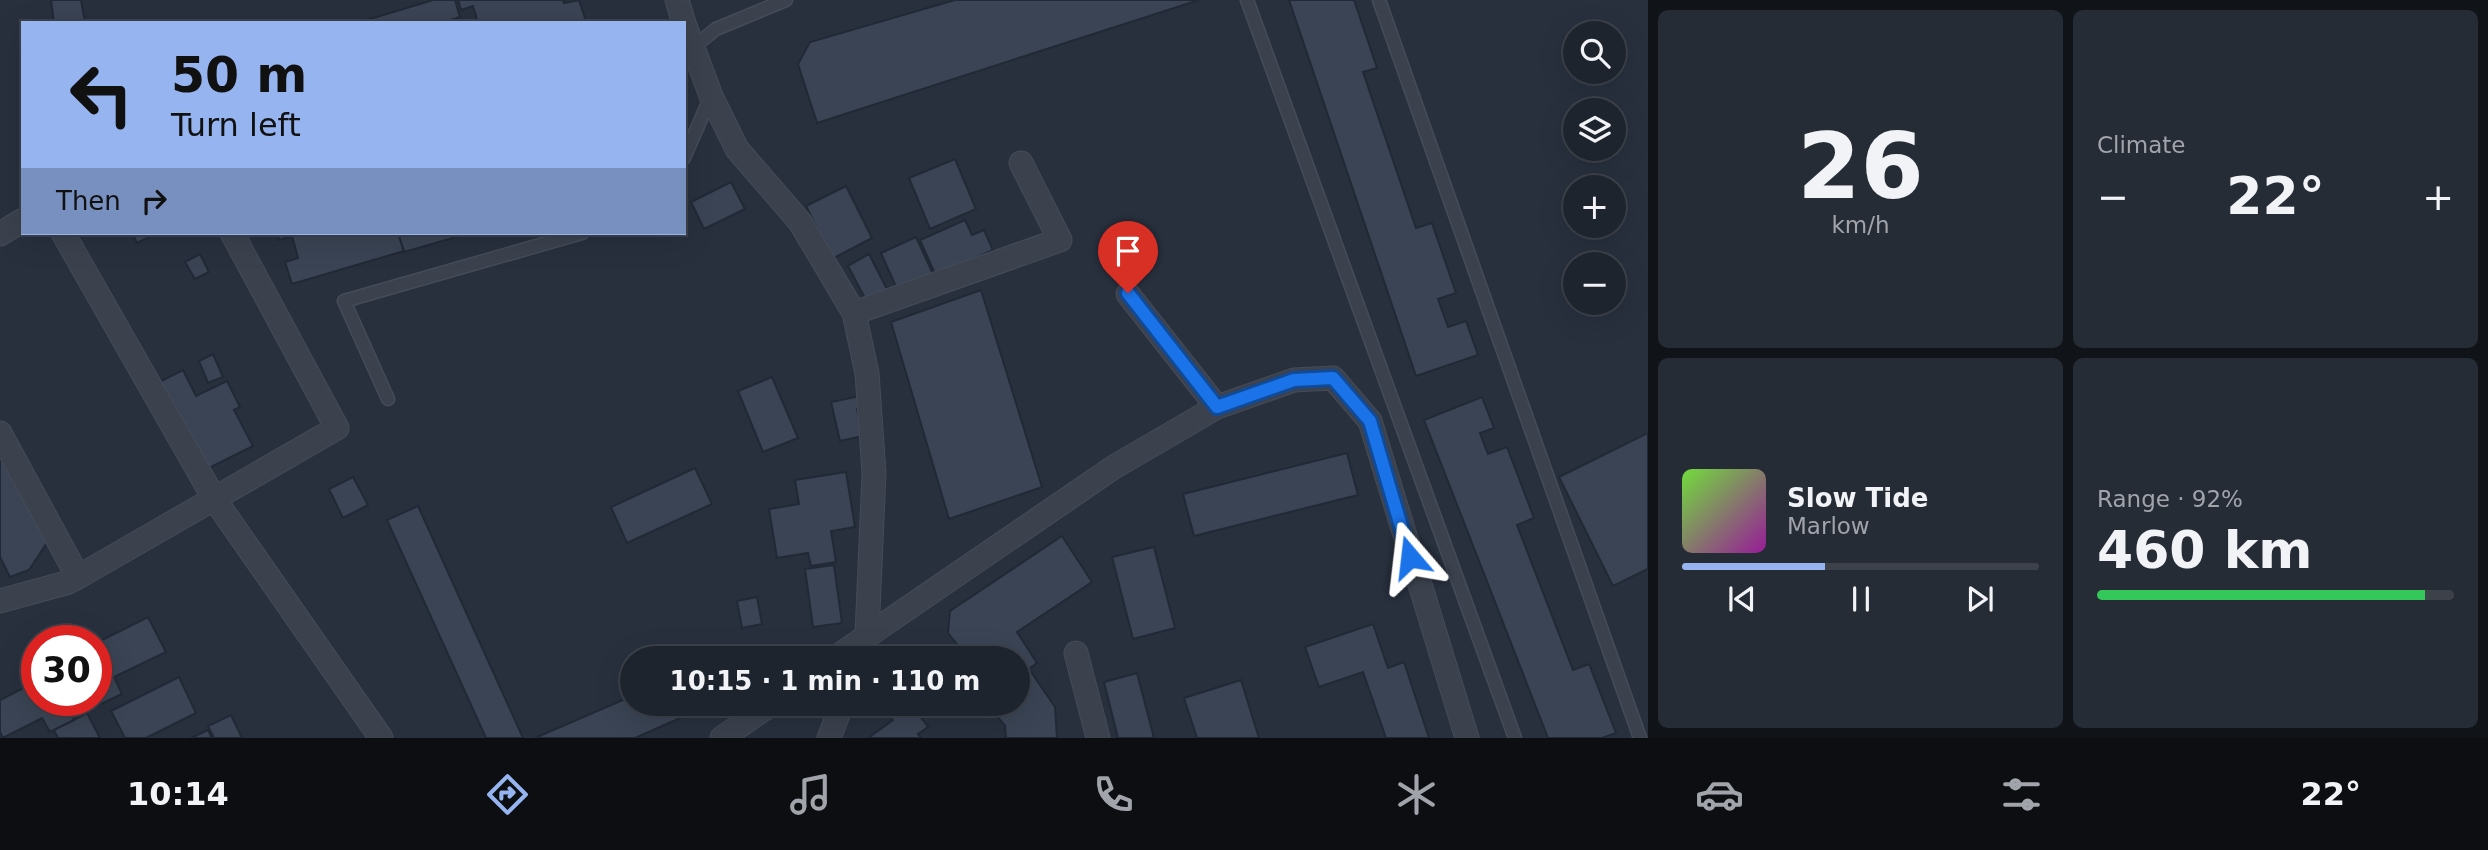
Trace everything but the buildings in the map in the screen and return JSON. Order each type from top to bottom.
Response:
[{"type":"street","points":[[677,0],[683,21]]},
{"type":"street","points":[[688,50],[737,149],[800,222],[854,313],[867,373],[874,473],[867,635],[863,646]]},
{"type":"street","points":[[854,313],[1060,240],[1021,163]]},
{"type":"street","points":[[0,234],[21,221]]},
{"type":"street","points":[[64,235],[215,500],[381,738]]},
{"type":"street","points":[[0,601],[66,583],[78,577],[337,428],[234,235]]},
{"type":"street","points":[[1128,293],[1217,407]]},
{"type":"street","points":[[852,646],[1114,467],[1217,407],[1294,380],[1333,378],[1370,421],[1467,738]]},
{"type":"street","points":[[0,433],[78,577]]},
{"type":"street","points":[[1076,653],[1098,738]]},
{"type":"street","points":[[722,738],[754,716]]},
{"type":"street","points":[[829,738],[837,716]]},
{"type":"lane","points":[[688,50],[716,29],[786,0]]},
{"type":"lane","points":[[1247,0],[1515,738]]},
{"type":"lane","points":[[1379,0],[1640,738]]},
{"type":"lane","points":[[686,153],[711,96]]},
{"type":"lane","points":[[388,398],[344,301],[575,235]]},
{"type":"route","points":[[1128,293],[1217,407],[1294,380],[1333,378],[1370,421],[1410,557]]}]
